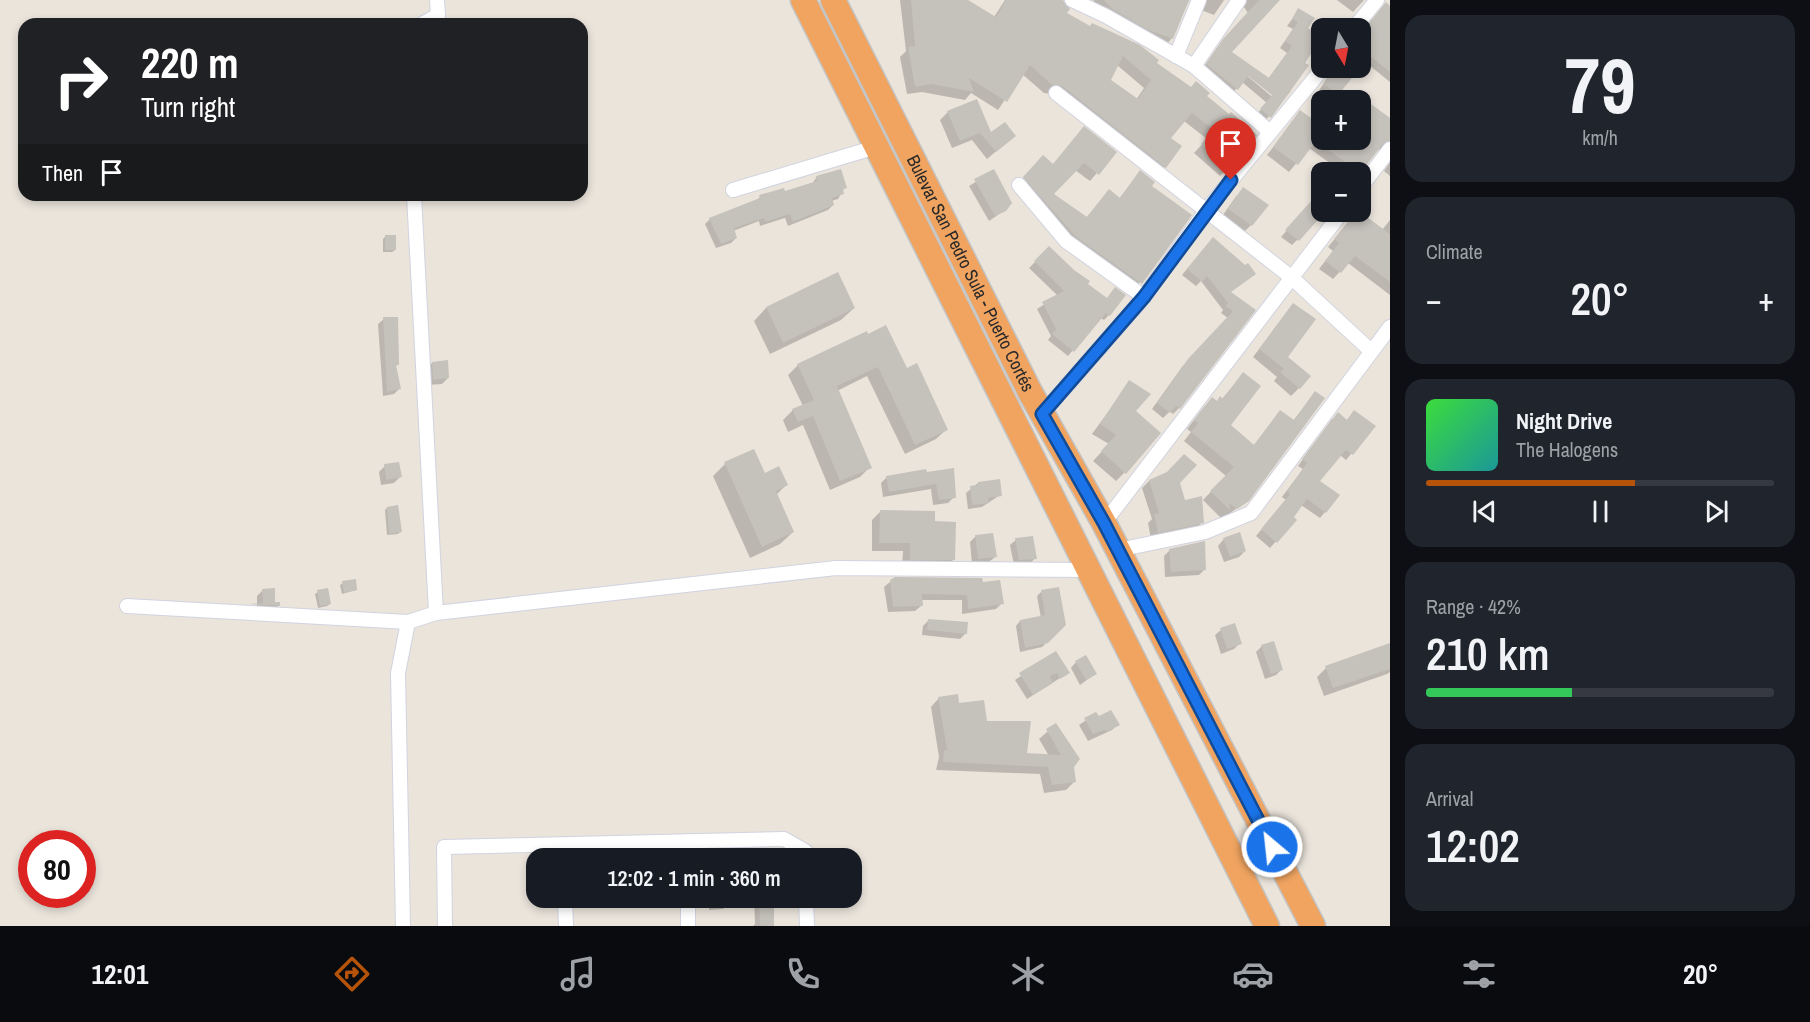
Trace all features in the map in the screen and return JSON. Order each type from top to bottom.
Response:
[{"type":"highway","name":"Bulevar San Pedro Sula - Puerto Cortés","points":[[803,0],[1267,926]]},
{"type":"highway","name":"Bulevar San Pedro Sula - Puerto Cortés","points":[[833,0],[951,240],[1042,414],[1104,523],[1313,926]]},
{"type":"street","points":[[433,18],[438,15],[437,0]]},
{"type":"street","points":[[1072,0],[1106,16],[1194,66],[1270,132]]},
{"type":"street","points":[[1176,56],[1199,0]]},
{"type":"street","points":[[1194,66],[1239,0]]},
{"type":"street","points":[[1362,18],[1377,0]]},
{"type":"street","points":[[1042,414],[1144,297],[1205,212],[1315,78]]},
{"type":"street","points":[[1056,93],[1205,212],[1292,277],[1371,351]]},
{"type":"street","points":[[733,190],[876,147]]},
{"type":"street","points":[[1371,174],[1390,149]]},
{"type":"street","points":[[1019,185],[1066,240],[1144,297]]},
{"type":"street","points":[[414,201],[436,613]]},
{"type":"street","points":[[1104,523],[1334,222]]},
{"type":"street","points":[[1118,550],[1205,532],[1251,513],[1390,327]]},
{"type":"street","points":[[127,606],[408,622],[436,613],[836,568],[1087,570]]},
{"type":"street","points":[[403,926],[398,673],[408,622]]},
{"type":"street","points":[[601,848],[688,841],[784,839],[800,848]]},
{"type":"street","points":[[688,841],[688,848]]},
{"type":"street","points":[[445,926],[444,847],[526,850]]},
{"type":"street","points":[[565,908],[566,926]]},
{"type":"street","points":[[688,908],[688,926]]},
{"type":"street","points":[[806,908],[807,926]]},
{"type":"building","points":[[911,0],[968,0],[996,17],[1006,0],[1063,0],[1070,9],[1067,13],[1090,26],[1092,23],[1140,45],[1159,60],[1157,63],[1191,87],[1196,81],[1210,93],[1207,96],[1229,114],[1231,112],[1257,135],[1229,169],[1201,144],[1214,130],[1192,113],[1171,138],[1182,146],[1166,168],[1062,86],[1052,85],[1030,65],[1007,102],[969,78],[974,92],[931,84],[915,87],[908,47],[915,46]],"holes":[[[1123,56],[1151,80],[1138,99],[1111,80]]]},
{"type":"building","points":[[1104,0],[1189,0],[1173,39],[1146,29],[1111,8]]},
{"type":"building","points":[[1259,0],[1280,0],[1232,52],[1269,78],[1292,46],[1285,41],[1298,22],[1292,19],[1298,8],[1315,18],[1311,18],[1308,28],[1311,30],[1311,54],[1305,63],[1309,65],[1271,118],[1260,109],[1272,95],[1248,76],[1238,90],[1206,64],[1223,39]]},
{"type":"building","points":[[1386,2],[1390,6],[1390,72],[1371,57],[1371,20]]},
{"type":"building","points":[[1327,78],[1352,78],[1342,90],[1333,90],[1323,84]]},
{"type":"building","points":[[977,99],[991,132],[1005,122],[1016,136],[996,152],[980,133],[960,141],[947,111]]},
{"type":"building","points":[[1371,104],[1390,118],[1390,140],[1383,144],[1369,162],[1345,162],[1328,150],[1371,150]]},
{"type":"building","points":[[1300,110],[1311,118],[1311,148],[1298,165],[1273,147]]},
{"type":"building","points":[[1084,126],[1117,152],[1099,175],[1084,163],[1054,194],[1087,217],[1109,189],[1120,198],[1140,170],[1155,182],[1152,186],[1192,215],[1142,284],[1076,237],[1023,177],[1043,155],[1053,164]]},
{"type":"building","points":[[841,169],[847,188],[843,189],[844,194],[832,198],[834,205],[793,222],[790,214],[765,222],[764,218],[734,228],[737,238],[721,244],[709,218],[760,198],[759,195],[784,188],[785,191],[817,181],[816,176]]},
{"type":"building","points":[[994,169],[1012,203],[1006,211],[995,216],[974,179]]},
{"type":"building","points":[[1243,187],[1269,205],[1252,226],[1228,209]]},
{"type":"building","points":[[1311,201],[1311,222],[1316,222],[1299,241],[1285,230]]},
{"type":"building","points":[[1371,220],[1390,234],[1390,282],[1355,256],[1341,273],[1325,261],[1339,243],[1334,239],[1348,222],[1371,222]]},
{"type":"building","points":[[385,235],[396,235],[396,250],[385,250]]},
{"type":"building","points":[[1213,237],[1245,265],[1248,263],[1256,274],[1231,292],[1256,310],[1180,409],[1176,406],[1170,413],[1157,403],[1188,359],[1233,311],[1225,306],[1228,303],[1207,276],[1202,282],[1187,269]]},
{"type":"building","points":[[1049,246],[1074,270],[1090,281],[1088,284],[1107,298],[1115,287],[1126,295],[1110,316],[1106,313],[1074,352],[1052,334],[1056,329],[1042,302],[1064,291],[1034,261]]},
{"type":"building","points":[[838,272],[855,308],[783,343],[766,307]]},
{"type":"building","points":[[1293,303],[1316,319],[1288,357],[1311,376],[1300,389],[1280,372],[1284,369],[1259,349]]},
{"type":"building","points":[[383,317],[398,317],[399,365],[396,365],[401,389],[387,392]]},
{"type":"building","points":[[886,325],[907,368],[917,363],[948,430],[915,445],[878,367],[837,386],[872,468],[840,481],[813,416],[798,422],[792,409],[814,400],[797,364],[867,331],[868,334]]},
{"type":"building","points":[[448,360],[449,378],[433,380],[432,362]]},
{"type":"building","points":[[1243,372],[1261,386],[1231,425],[1254,445],[1280,410],[1294,420],[1315,391],[1325,398],[1249,501],[1237,509],[1229,503],[1231,511],[1210,491],[1234,467],[1191,432],[1198,423],[1194,420],[1212,397],[1217,401],[1220,396],[1223,399]]},
{"type":"building","points":[[1129,380],[1151,394],[1136,411],[1161,433],[1126,474],[1101,451],[1116,435],[1100,424]]},
{"type":"building","points":[[1354,410],[1376,426],[1353,455],[1346,450],[1320,481],[1340,495],[1326,513],[1307,499],[1294,517],[1297,520],[1277,543],[1261,529],[1290,494],[1287,491],[1307,463],[1302,459],[1338,412],[1347,420]]},
{"type":"building","points":[[754,449],[765,473],[779,466],[788,485],[776,491],[794,532],[762,547],[724,462]]},
{"type":"building","points":[[1184,454],[1197,465],[1180,483],[1185,500],[1202,496],[1204,523],[1158,533],[1154,514],[1159,513],[1149,480],[1167,472]]},
{"type":"building","points":[[399,462],[402,477],[386,480],[384,464]]},
{"type":"building","points":[[954,468],[956,498],[939,500],[936,484],[889,492],[886,476],[926,469],[927,472]]},
{"type":"building","points":[[1000,479],[1002,496],[988,498],[989,503],[972,505],[970,486],[978,485],[978,482]]},
{"type":"building","points":[[398,505],[402,532],[389,534],[387,507]]},
{"type":"building","points":[[880,510],[935,511],[935,521],[956,522],[955,560],[910,560],[910,543],[879,543]]},
{"type":"building","points":[[1240,532],[1246,551],[1230,557],[1223,538]]},
{"type":"building","points":[[993,533],[997,557],[978,559],[975,535]]},
{"type":"building","points":[[1033,536],[1037,559],[1019,560],[1015,538]]},
{"type":"building","points":[[1205,541],[1206,570],[1171,572],[1169,549]]},
{"type":"building","points":[[895,577],[982,578],[983,582],[1000,580],[1004,604],[968,609],[967,595],[922,594],[923,606],[893,607],[890,580]]},
{"type":"building","points":[[356,579],[357,590],[344,593],[342,581]]},
{"type":"building","points":[[1059,587],[1066,625],[1048,643],[1025,648],[1020,620],[1045,615],[1041,590]]},
{"type":"building","points":[[275,588],[275,602],[280,602],[280,606],[250,604],[263,603],[262,589]]},
{"type":"building","points":[[328,588],[331,604],[320,606],[317,590]]},
{"type":"building","points":[[928,619],[968,622],[967,634],[927,630]]},
{"type":"building","points":[[1235,623],[1242,644],[1227,649],[1220,628]]},
{"type":"building","points":[[1274,641],[1283,670],[1271,674],[1261,645]]},
{"type":"building","points":[[1390,643],[1390,669],[1333,688],[1325,666]]},
{"type":"building","points":[[1056,651],[1070,673],[1060,679],[1057,673],[1050,676],[1053,683],[1033,695],[1019,673]]},
{"type":"building","points":[[1086,655],[1097,674],[1086,680],[1075,661]]},
{"type":"building","points":[[958,694],[959,703],[984,700],[987,721],[1031,721],[1027,753],[1061,755],[1046,729],[1056,723],[1080,759],[1074,767],[1076,782],[1052,785],[1048,767],[943,762],[944,750],[947,750],[938,697]]},
{"type":"building","points":[[1111,710],[1120,725],[1106,732],[1105,730],[1093,734],[1084,718],[1096,712],[1099,716]]},
{"type":"building","points":[[759,908],[774,908],[774,926],[760,926]]},
{"type":"route","points":[[1231,180],[1144,297],[1042,414],[1104,523],[1272,847]]}]
